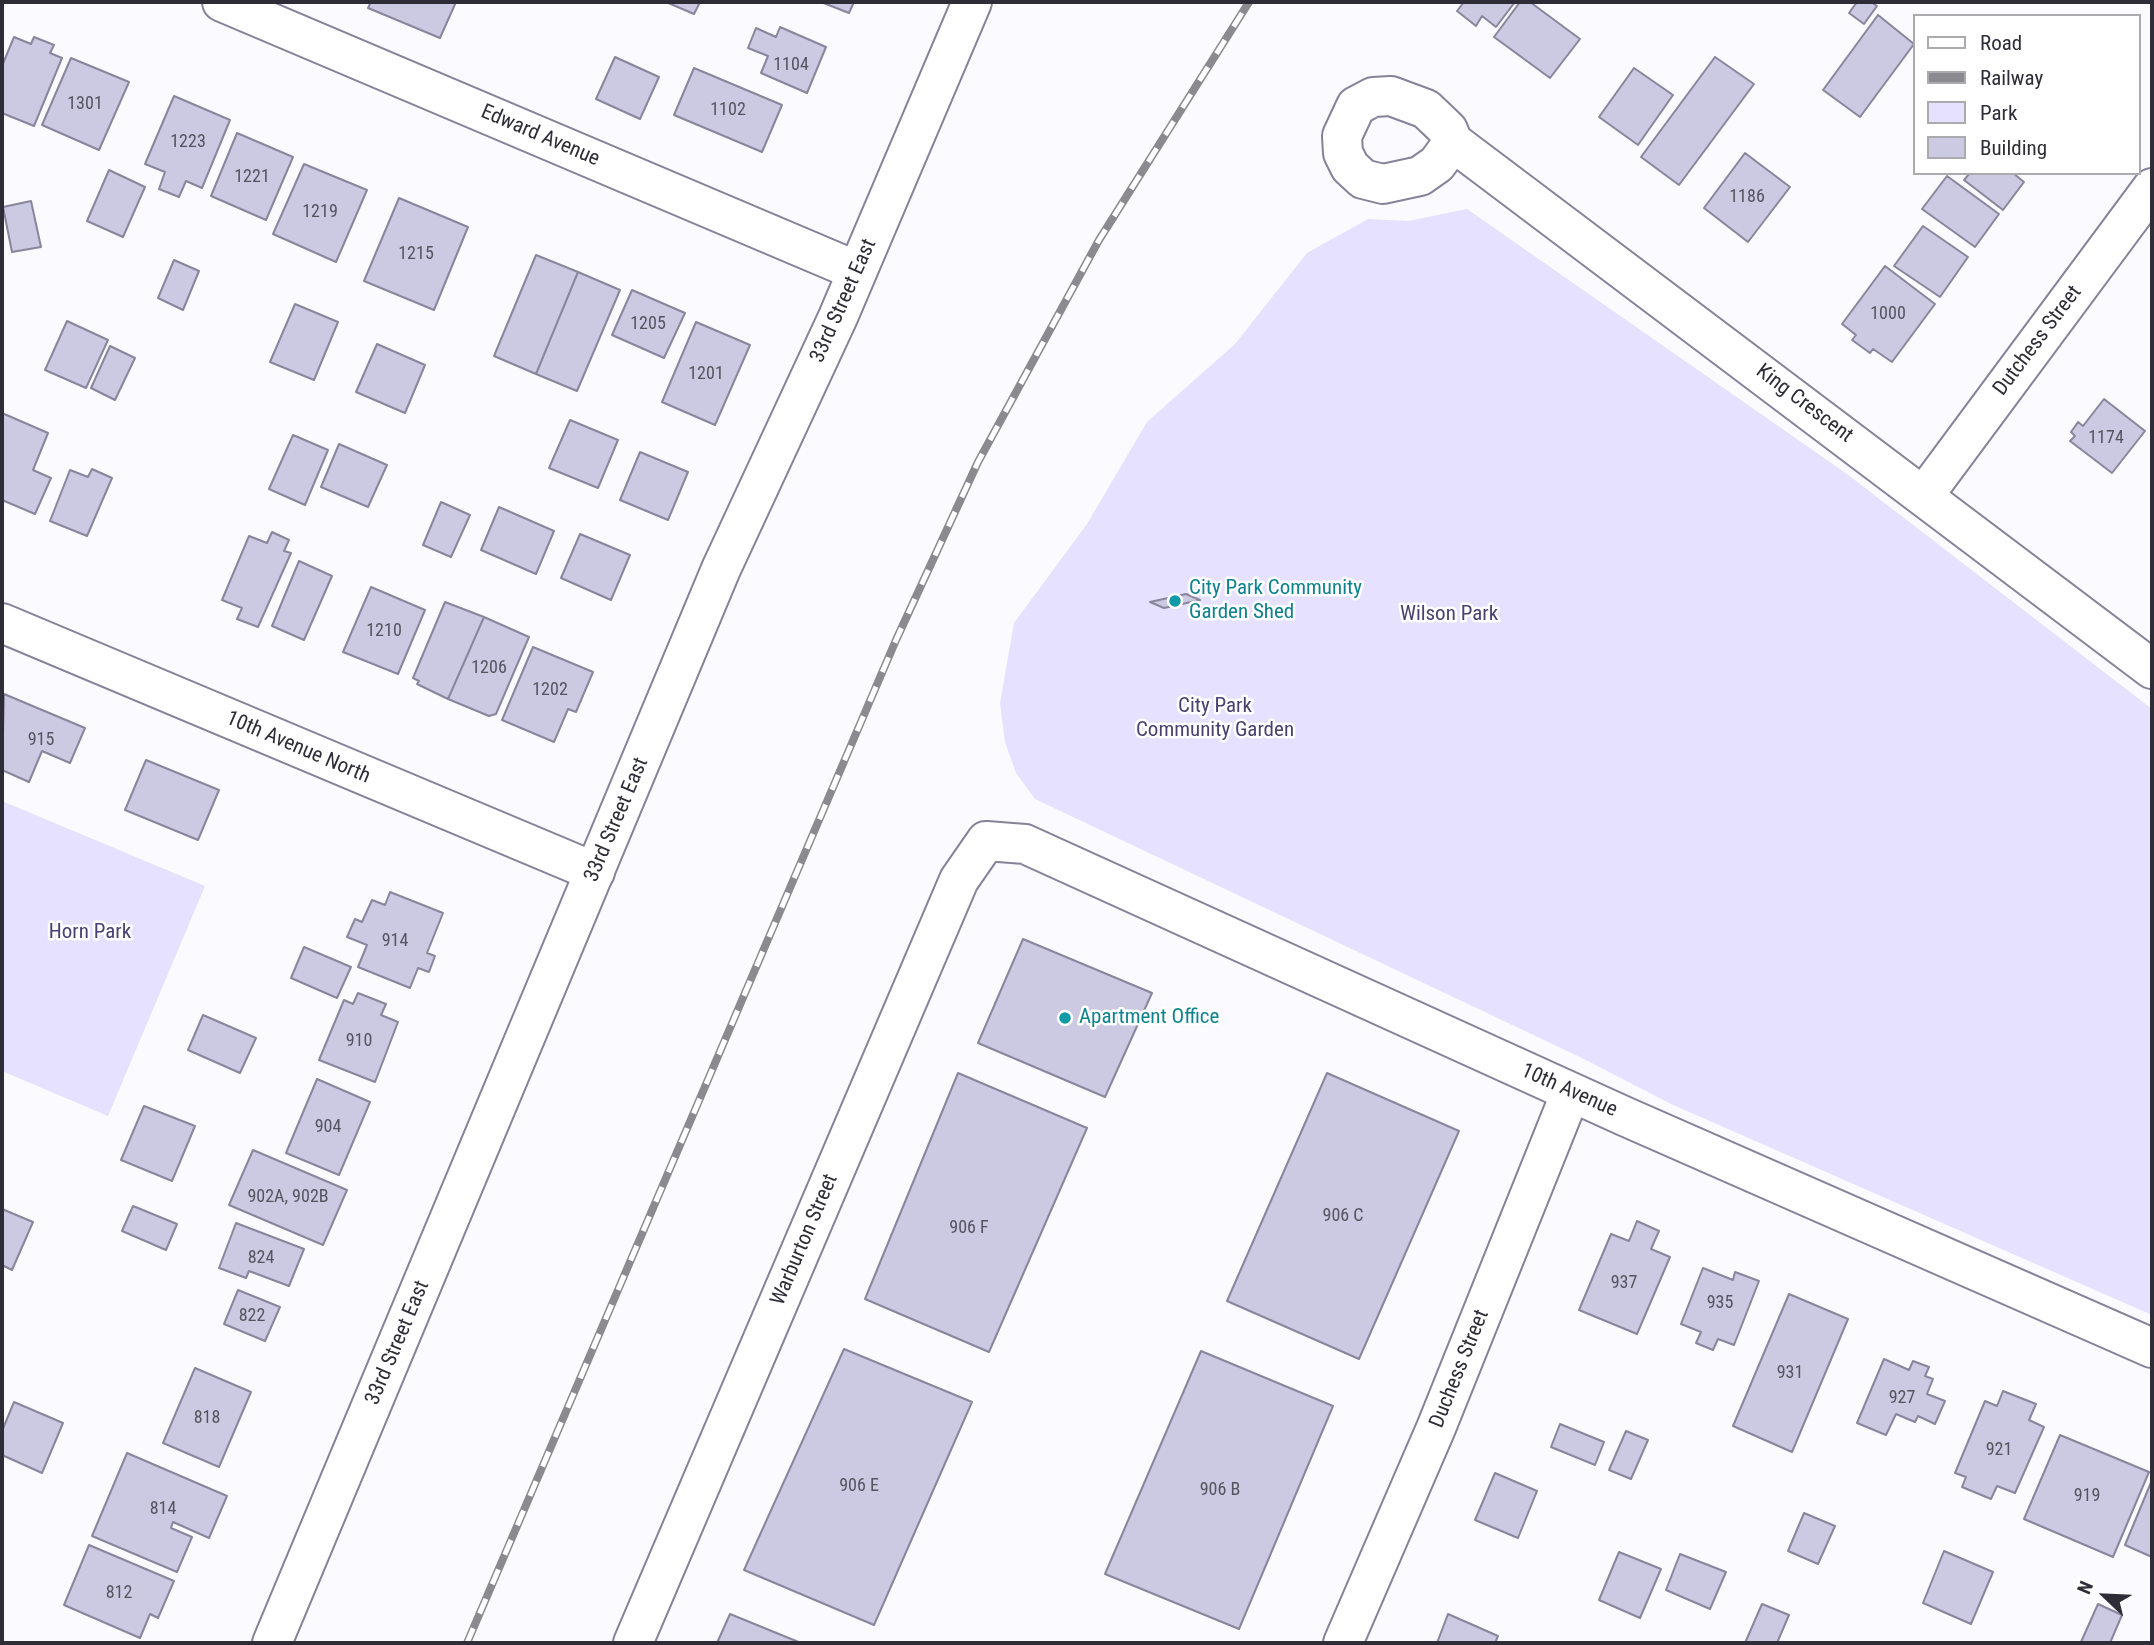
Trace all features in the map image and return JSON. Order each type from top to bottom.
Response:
[{"type":"street","name":"33rd Street East","points":[[272,1643],[721,569],[857,271],[972,2]]},
{"type":"street","name":"Edward Avenue","points":[[242,6],[857,271]]},
{"type":"street","name":"King Crescent","points":[[1453,142],[1925,494],[2152,669]]},
{"type":"street","name":"Dutchess Street","points":[[1925,494],[2152,188]]},
{"type":"street","name":"10th Avenue North","points":[[2,623],[595,873]]},
{"type":"street","name":"10th Avenue","points":[[986,841],[1025,844],[1571,1092],[2152,1348]]},
{"type":"street","name":"Warburton Street","points":[[633,1643],[959,880],[986,841]]},
{"type":"street","name":"Duchess Street","points":[[1343,1643],[1436,1428],[1571,1092]]},
{"type":"green space","name":"Wilson Park","points":[[1467,209],[1847,474],[2152,709],[2152,1315],[1671,1104],[1582,1058],[1035,799],[1016,773],[1005,742],[1000,703],[1014,623],[1087,524],[1147,422],[1235,344],[1307,253],[1368,219],[1408,221]]},
{"type":"green space","name":"Horn Park","points":[[2,801],[205,886],[108,1116],[2,1071]]},
{"type":"building","points":[[371,2],[456,2],[440,38],[368,8]]},
{"type":"building","points":[[666,2],[700,2],[694,14]]},
{"type":"building","points":[[821,2],[854,2],[849,13]]},
{"type":"building","points":[[1464,2],[1515,2],[1496,27],[1482,16],[1476,26],[1457,11]]},
{"type":"building","points":[[1520,2],[1530,2],[1580,39],[1550,78],[1494,37]]},
{"type":"building","points":[[1857,2],[1871,2],[1877,6],[1864,24],[1849,13]]},
{"type":"building","points":[[1878,15],[1912,42],[1912,47],[1860,117],[1823,90]]},
{"type":"building","points":[[780,27],[826,47],[807,93],[761,73],[768,56],[748,48],[756,28],[776,37]]},
{"type":"building","points":[[14,37],[31,44],[34,37],[54,45],[50,53],[62,58],[34,126],[2,113],[2,66]]},
{"type":"building","points":[[615,57],[659,77],[640,119],[596,99]]},
{"type":"building","points":[[1715,57],[1754,84],[1679,185],[1641,157]]},
{"type":"building","points":[[71,58],[129,82],[99,150],[42,125]]},
{"type":"building","points":[[694,68],[782,105],[762,152],[674,115]]},
{"type":"building","points":[[1634,68],[1673,95],[1638,145],[1599,117]]},
{"type":"building","points":[[174,96],[230,120],[202,188],[186,181],[179,197],[159,189],[165,172],[145,164]]},
{"type":"building","points":[[237,133],[293,157],[266,220],[211,196]]},
{"type":"building","points":[[1745,153],[1790,187],[1748,242],[1704,208]]},
{"type":"building","points":[[304,164],[367,190],[336,262],[273,234]]},
{"type":"building","points":[[109,170],[145,187],[123,237],[87,221]]},
{"type":"building","points":[[1968,175],[2015,175],[2024,182],[2003,210],[1964,180]]},
{"type":"building","points":[[1947,176],[1999,214],[1975,247],[1922,209]]},
{"type":"building","points":[[399,198],[468,227],[434,310],[364,281]]},
{"type":"building","points":[[31,201],[41,247],[12,252],[3,207]]},
{"type":"building","points":[[1923,226],[1968,257],[1940,297],[1894,266]]},
{"type":"building","points":[[536,255],[578,272],[536,374],[494,356]]},
{"type":"building","points":[[174,260],[199,271],[183,310],[158,298]]},
{"type":"building","points":[[1885,266],[1935,304],[1892,362],[1873,349],[1870,353],[1852,340],[1856,335],[1842,324]]},
{"type":"building","points":[[578,272],[620,290],[577,391],[536,374]]},
{"type":"building","points":[[632,290],[685,313],[664,358],[612,335]]},
{"type":"building","points":[[295,304],[338,322],[314,380],[270,362]]},
{"type":"building","points":[[67,321],[108,340],[86,388],[45,370]]},
{"type":"building","points":[[696,322],[750,345],[715,425],[662,402]]},
{"type":"building","points":[[377,344],[425,365],[405,413],[356,392]]},
{"type":"building","points":[[110,346],[135,358],[115,400],[91,388]]},
{"type":"building","points":[[2104,399],[2145,431],[2112,473],[2070,441],[2075,436],[2071,432],[2078,422],[2083,426]]},
{"type":"building","points":[[2,413],[48,433],[33,470],[51,478],[35,514],[2,500]]},
{"type":"building","points":[[570,420],[618,440],[598,488],[549,468]]},
{"type":"building","points":[[293,435],[328,450],[305,505],[269,489]]},
{"type":"building","points":[[339,444],[387,465],[368,507],[321,487]]},
{"type":"building","points":[[640,452],[688,472],[668,520],[620,500]]},
{"type":"building","points":[[92,469],[112,478],[87,536],[50,521],[70,470],[88,477]]},
{"type":"building","points":[[441,502],[470,515],[451,557],[423,545]]},
{"type":"building","points":[[499,507],[554,531],[536,574],[481,550]]},
{"type":"building","points":[[272,532],[289,540],[284,551],[291,553],[258,627],[237,619],[242,608],[222,600],[249,536],[267,543]]},
{"type":"building","points":[[580,534],[630,555],[611,600],[561,578]]},
{"type":"building","points":[[299,561],[332,576],[304,640],[272,626]]},
{"type":"building","points":[[371,587],[425,610],[398,674],[343,652]]},
{"type":"building","name":"City Park Community Garden Shed","points":[[1186,594],[1200,600],[1164,608],[1150,602]]},
{"type":"building","points":[[445,602],[484,617],[448,699],[417,684],[419,681],[413,678]]},
{"type":"building","points":[[484,617],[529,637],[496,714],[489,716],[448,699]]},
{"type":"building","points":[[533,647],[593,672],[576,712],[568,709],[554,742],[502,720]]},
{"type":"building","points":[[4,694],[85,728],[70,763],[42,751],[29,782],[2,770]]},
{"type":"building","points":[[146,760],[219,790],[198,840],[125,810]]},
{"type":"building","points":[[390,892],[443,913],[427,953],[435,956],[429,972],[418,968],[410,988],[358,967],[367,945],[347,937],[355,919],[362,922],[372,900],[385,905]]},
{"type":"building","name":"Apartment Office","points":[[1023,939],[1152,993],[1105,1097],[978,1043]]},
{"type":"building","points":[[304,947],[351,967],[337,998],[291,978]]},
{"type":"building","points":[[358,993],[386,1004],[381,1015],[398,1022],[375,1082],[319,1060],[344,1000],[353,1004]]},
{"type":"building","points":[[203,1015],[256,1038],[240,1073],[188,1050]]},
{"type":"building","points":[[958,1073],[1087,1128],[989,1352],[865,1299]]},
{"type":"building","points":[[1327,1073],[1459,1131],[1359,1359],[1227,1301]]},
{"type":"building","points":[[317,1079],[370,1102],[339,1175],[286,1153]]},
{"type":"building","points":[[144,1106],[195,1126],[172,1181],[121,1160]]},
{"type":"building","points":[[253,1150],[347,1190],[323,1245],[229,1205]]},
{"type":"building","points":[[133,1206],[177,1224],[166,1250],[122,1231]]},
{"type":"building","points":[[2,1209],[33,1222],[12,1270],[2,1265]]},
{"type":"building","points":[[1637,1221],[1659,1231],[1651,1249],[1670,1257],[1637,1334],[1579,1310],[1611,1234],[1629,1241]]},
{"type":"building","points":[[236,1223],[304,1249],[289,1286],[249,1271],[246,1278],[219,1268]]},
{"type":"building","points":[[1703,1268],[1733,1280],[1735,1272],[1759,1281],[1734,1345],[1718,1339],[1713,1350],[1696,1343],[1701,1332],[1681,1324]]},
{"type":"building","points":[[238,1290],[280,1307],[265,1341],[224,1324]]},
{"type":"building","points":[[1789,1294],[1848,1319],[1792,1452],[1733,1426]]},
{"type":"building","points":[[844,1349],[972,1402],[874,1625],[744,1570]]},
{"type":"building","points":[[1201,1351],[1333,1406],[1239,1629],[1105,1574]]},
{"type":"building","points":[[1884,1359],[1909,1370],[1913,1361],[1929,1367],[1925,1376],[1933,1379],[1927,1394],[1945,1401],[1935,1424],[1918,1416],[1915,1422],[1896,1414],[1886,1435],[1857,1423]]},
{"type":"building","points":[[195,1368],[251,1392],[219,1467],[163,1443]]},
{"type":"building","points":[[2003,1391],[2036,1404],[2029,1420],[2044,1427],[2015,1493],[1997,1486],[1991,1499],[1962,1487],[1966,1477],[1955,1473],[1985,1401],[1997,1406]]},
{"type":"building","points":[[14,1402],[63,1423],[42,1473],[2,1455],[2,1431]]},
{"type":"building","points":[[1560,1424],[1604,1442],[1595,1465],[1551,1447]]},
{"type":"building","points":[[1626,1431],[1648,1440],[1631,1479],[1609,1470]]},
{"type":"building","points":[[2060,1435],[2149,1472],[2113,1557],[2024,1519]]},
{"type":"building","points":[[127,1453],[227,1496],[209,1538],[173,1522],[171,1528],[192,1537],[177,1572],[92,1536]]},
{"type":"building","points":[[1495,1473],[1537,1491],[1518,1538],[1475,1520]]},
{"type":"building","points":[[2152,1480],[2152,1557],[2125,1545]]},
{"type":"building","points":[[1804,1513],[1835,1526],[1818,1564],[1788,1551]]},
{"type":"building","points":[[89,1545],[174,1581],[158,1618],[150,1614],[140,1638],[64,1605]]},
{"type":"building","points":[[1944,1551],[1993,1572],[1971,1624],[1923,1603]]},
{"type":"building","points":[[1619,1552],[1661,1569],[1640,1618],[1599,1600]]},
{"type":"building","points":[[1680,1554],[1726,1572],[1710,1609],[1666,1590]]},
{"type":"building","points":[[1762,1604],[1789,1615],[1777,1643],[1745,1643]]},
{"type":"building","points":[[2098,1604],[2122,1615],[2110,1643],[2081,1642]]},
{"type":"building","points":[[730,1614],[801,1643],[717,1643]]},
{"type":"building","points":[[1448,1614],[1498,1636],[1495,1643],[1437,1643]]},
{"type":"railway","points":[[467,1643],[896,640],[978,462],[1099,240],[1249,2]]},
{"type":"place","name":"City Park Community Garden Shed","points":[[1175,601]]},
{"type":"place","name":"Apartment Office","points":[[1065,1018]]},
{"type":"park label","name":"City Park Community Garden","points":[[1215,719]]}]
